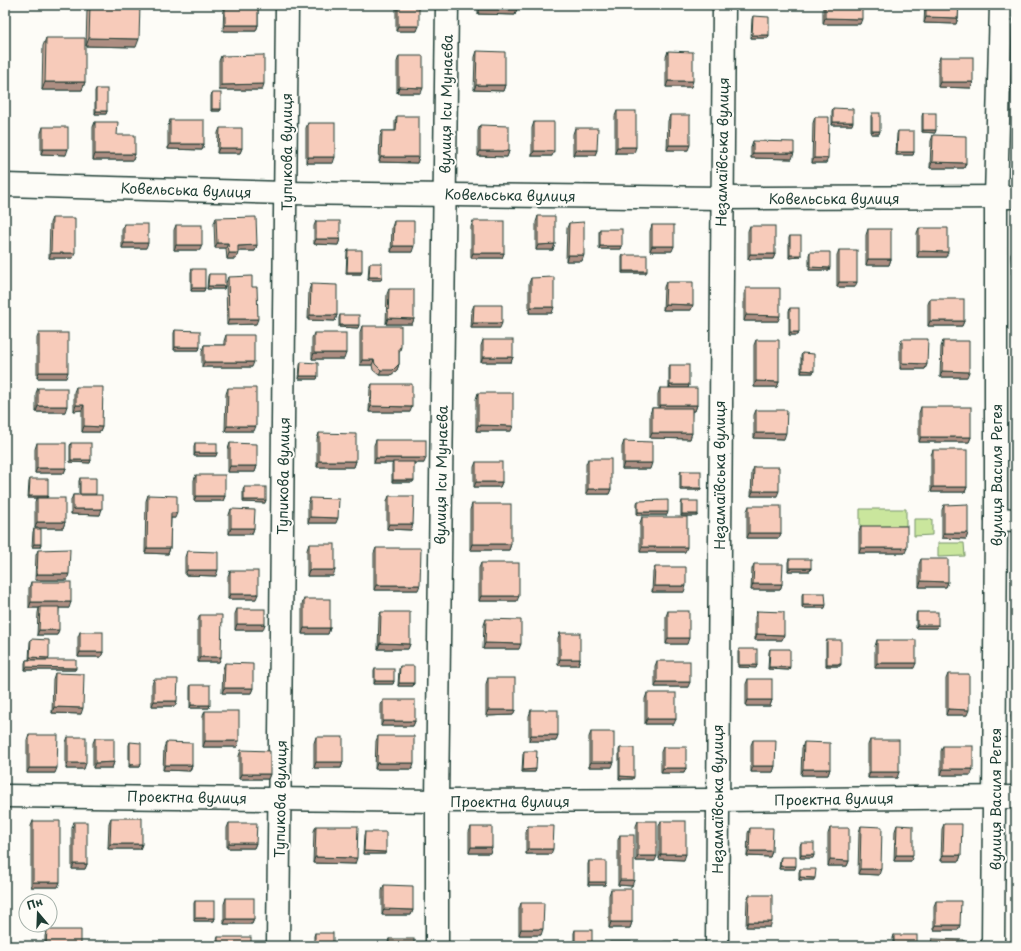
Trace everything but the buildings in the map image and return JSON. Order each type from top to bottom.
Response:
[{"type":"street","name":"Тупикова вулиця","points":[[278,946],[287,5]]},
{"type":"street","name":"вулиця Іси Мунаєва","points":[[437,946],[437,801],[447,5]]},
{"type":"street","name":"Незамаївська вулиця","points":[[717,946],[724,5]]},
{"type":"street","name":"вулиця Василя Регея","points":[[993,946],[1005,798],[1006,197],[1002,5]]},
{"type":"street","name":"Ковельська вулиця","points":[[5,185],[285,194],[445,194],[722,198],[1006,197]]},
{"type":"street","name":"Проектна вулиця","points":[[5,796],[437,801],[1005,798]]},
{"type":"green space","points":[[860,509],[906,509],[906,526],[860,527]]},
{"type":"green space","points":[[914,519],[932,519],[932,535],[914,536]]},
{"type":"green space","points":[[938,543],[964,543],[965,556],[938,557]]}]
